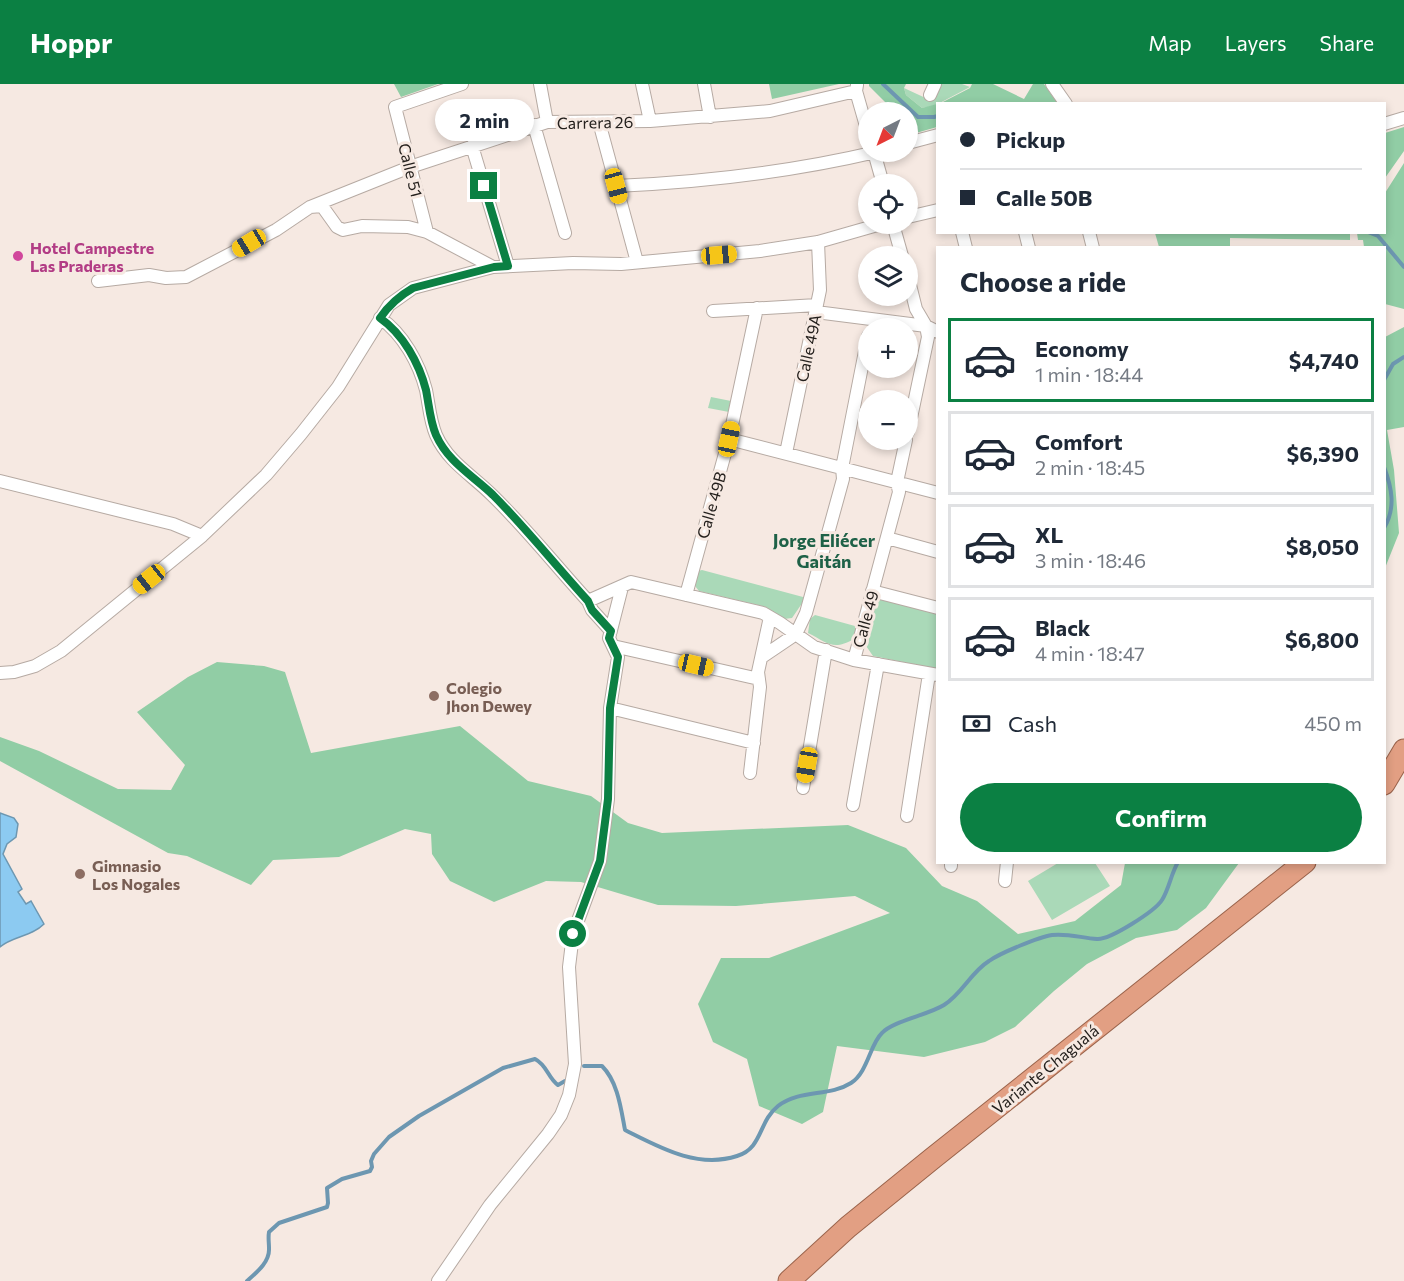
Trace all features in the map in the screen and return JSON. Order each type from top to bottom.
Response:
[{"type":"highway","points":[[1386,781],[1404,750]]},
{"type":"highway","name":"Variante Chagualá","points":[[789,1281],[848,1227],[1302,864]]},
{"type":"street","name":"Calle 51","points":[[427,232],[394,107],[462,84]]},
{"type":"street","points":[[540,84],[540,124],[565,233]]},
{"type":"street","points":[[642,84],[650,121]]},
{"type":"street","points":[[704,84],[710,117]]},
{"type":"street","points":[[1052,84],[1065,102]]},
{"type":"street","points":[[857,87],[861,102]]},
{"type":"street","name":"Carrera 26","points":[[98,281],[148,275],[186,278],[276,230],[310,207],[410,167],[540,124],[650,121],[770,111],[857,87]]},
{"type":"street","points":[[1386,123],[1404,118]]},
{"type":"street","points":[[599,122],[637,262]]},
{"type":"street","points":[[918,140],[936,136]]},
{"type":"street","points":[[472,146],[508,266]]},
{"type":"street","points":[[616,186],[734,178],[858,156]]},
{"type":"street","points":[[310,207],[322,206],[337,227],[343,230],[362,226],[382,226],[408,227],[427,232],[494,267]]},
{"type":"street","points":[[918,215],[936,210]]},
{"type":"street","points":[[0,673],[35,666],[61,651],[202,536],[266,475],[301,434],[338,387],[389,305],[413,288],[494,267],[637,262],[760,251],[818,242],[858,231]]},
{"type":"street","name":"Calle 49A","points":[[786,453],[820,290],[818,242]]},
{"type":"street","points":[[915,306],[932,329],[928,337],[917,390]]},
{"type":"street","name":"Calle 49B","points":[[686,595],[729,439],[757,308]]},
{"type":"street","points":[[713,311],[817,308],[858,319]]},
{"type":"street","points":[[380,318],[400,336],[415,361],[426,389],[431,421],[443,448],[466,473],[492,494],[588,601],[592,610],[611,631]]},
{"type":"street","points":[[762,657],[796,634],[806,613],[843,479],[842,468],[860,378]]},
{"type":"street","points":[[729,439],[936,492]]},
{"type":"street","name":"Calle 49","points":[[854,660],[899,492],[897,482],[904,450]]},
{"type":"street","points":[[0,481],[173,524],[202,536]]},
{"type":"street","points":[[887,538],[936,551]]},
{"type":"street","points":[[588,601],[631,582],[763,613],[813,647],[854,660],[933,674],[907,816]]},
{"type":"street","points":[[438,1281],[490,1205],[548,1134],[561,1115],[569,1095],[575,1064],[569,967],[573,934],[600,861],[608,799],[610,708],[618,657],[609,638],[622,587]]},
{"type":"street","points":[[873,591],[936,607]]},
{"type":"street","points":[[750,773],[758,672],[770,617]]},
{"type":"street","points":[[613,646],[759,679]]},
{"type":"street","points":[[802,788],[826,650]]},
{"type":"street","points":[[853,805],[878,664]]},
{"type":"street","points":[[610,708],[754,743]]},
{"type":"street","points":[[1005,881],[1007,864]]},
{"type":"green space","points":[[394,84],[438,84],[401,97]]},
{"type":"green space","points":[[769,84],[839,84],[772,99]]},
{"type":"green space","points":[[869,84],[906,84],[904,88],[906,95],[915,102],[885,102]]},
{"type":"green space","points":[[941,84],[962,84],[970,87],[942,102],[936,102],[934,106],[922,108],[918,102],[906,95],[904,88],[932,101]]},
{"type":"green space","points":[[972,84],[993,84],[1024,99],[1033,84],[1044,84],[1057,102],[943,102],[970,88]]},
{"type":"green space","points":[[936,104],[936,127],[918,132],[918,105],[922,108]]},
{"type":"green space","points":[[1404,127],[1404,151],[1386,177],[1386,133]]},
{"type":"green space","points":[[1404,163],[1404,309],[1386,304],[1386,246],[1364,246],[1363,240],[1358,240],[1357,234],[1386,234],[1386,191]]},
{"type":"green space","points":[[1156,234],[1350,234],[1350,240],[1230,238],[1230,246],[1159,246]]},
{"type":"green space","points":[[1404,327],[1404,427],[1387,430],[1394,470],[1399,533],[1386,566],[1386,336]]},
{"type":"green space","points":[[711,397],[731,401],[729,412],[708,408]]},
{"type":"green space","points":[[702,570],[805,599],[792,618],[784,619],[766,607],[699,591],[695,586],[698,571]]},
{"type":"green space","points":[[877,598],[936,614],[936,669],[873,656],[864,643]]},
{"type":"green space","points":[[815,615],[855,626],[857,631],[854,639],[841,645],[835,645],[808,633],[810,619]]},
{"type":"green space","points":[[217,662],[264,666],[285,672],[311,753],[460,726],[528,781],[591,796],[628,823],[662,833],[848,825],[906,848],[942,886],[977,901],[1018,934],[1075,921],[1121,885],[1125,864],[1238,864],[1206,908],[1177,930],[1136,938],[1087,964],[1015,1027],[985,1042],[924,1057],[837,1046],[823,1112],[802,1124],[759,1106],[747,1059],[713,1042],[698,1004],[721,958],[769,958],[890,913],[855,896],[736,906],[658,905],[581,882],[546,881],[494,902],[450,881],[432,854],[431,834],[405,829],[339,857],[273,860],[251,885],[187,856],[168,853],[0,761],[0,737],[39,751],[118,789],[171,790],[185,765],[137,712],[188,677]]},
{"type":"green space","points":[[1056,864],[1096,864],[1110,886],[1052,920],[1028,881]]},
{"type":"water","points":[[0,813],[14,818],[18,824],[16,837],[7,844],[3,854],[22,889],[18,892],[26,904],[31,901],[44,924],[33,932],[0,947]]},
{"type":"waterway","points":[[883,84],[918,117],[936,116]]},
{"type":"waterway","points":[[1373,234],[1378,236],[1404,267]]},
{"type":"waterway","points":[[1386,376],[1393,364],[1404,357]]},
{"type":"waterway","points":[[1386,473],[1392,498],[1386,524]]},
{"type":"waterway","points":[[584,1066],[602,1066],[607,1072],[618,1096],[625,1130],[665,1149],[693,1158],[707,1160],[737,1156],[752,1147],[767,1119],[778,1106],[796,1097],[833,1090],[851,1083],[861,1072],[874,1044],[882,1033],[894,1025],[944,1005],[977,971],[994,958],[1046,936],[1069,935],[1103,938],[1142,917],[1162,900],[1177,864]]},
{"type":"waterway","points":[[247,1281],[262,1267],[267,1258],[269,1232],[279,1223],[327,1207],[327,1188],[342,1179],[370,1171],[374,1154],[389,1137],[419,1116],[503,1068],[535,1059],[558,1085],[565,1081]]},
{"type":"place","name":"Hotel Campestre Las Praderas","points":[[18,256]]},
{"type":"place","name":"Colegio Jhon Dewey","points":[[434,696]]},
{"type":"place","name":"Gimnasio Los Nogales","points":[[80,874]]},
{"type":"district","name":"Jorge Eliécer Gaitán","points":[[824,550]]},
{"type":"route","points":[[484,186],[508,266],[494,267],[413,288],[389,305],[380,318],[400,336],[415,361],[426,389],[431,421],[443,448],[466,473],[492,494],[588,601],[592,610],[611,631],[609,638],[618,657],[610,708],[608,799],[600,861],[573,934]]}]
